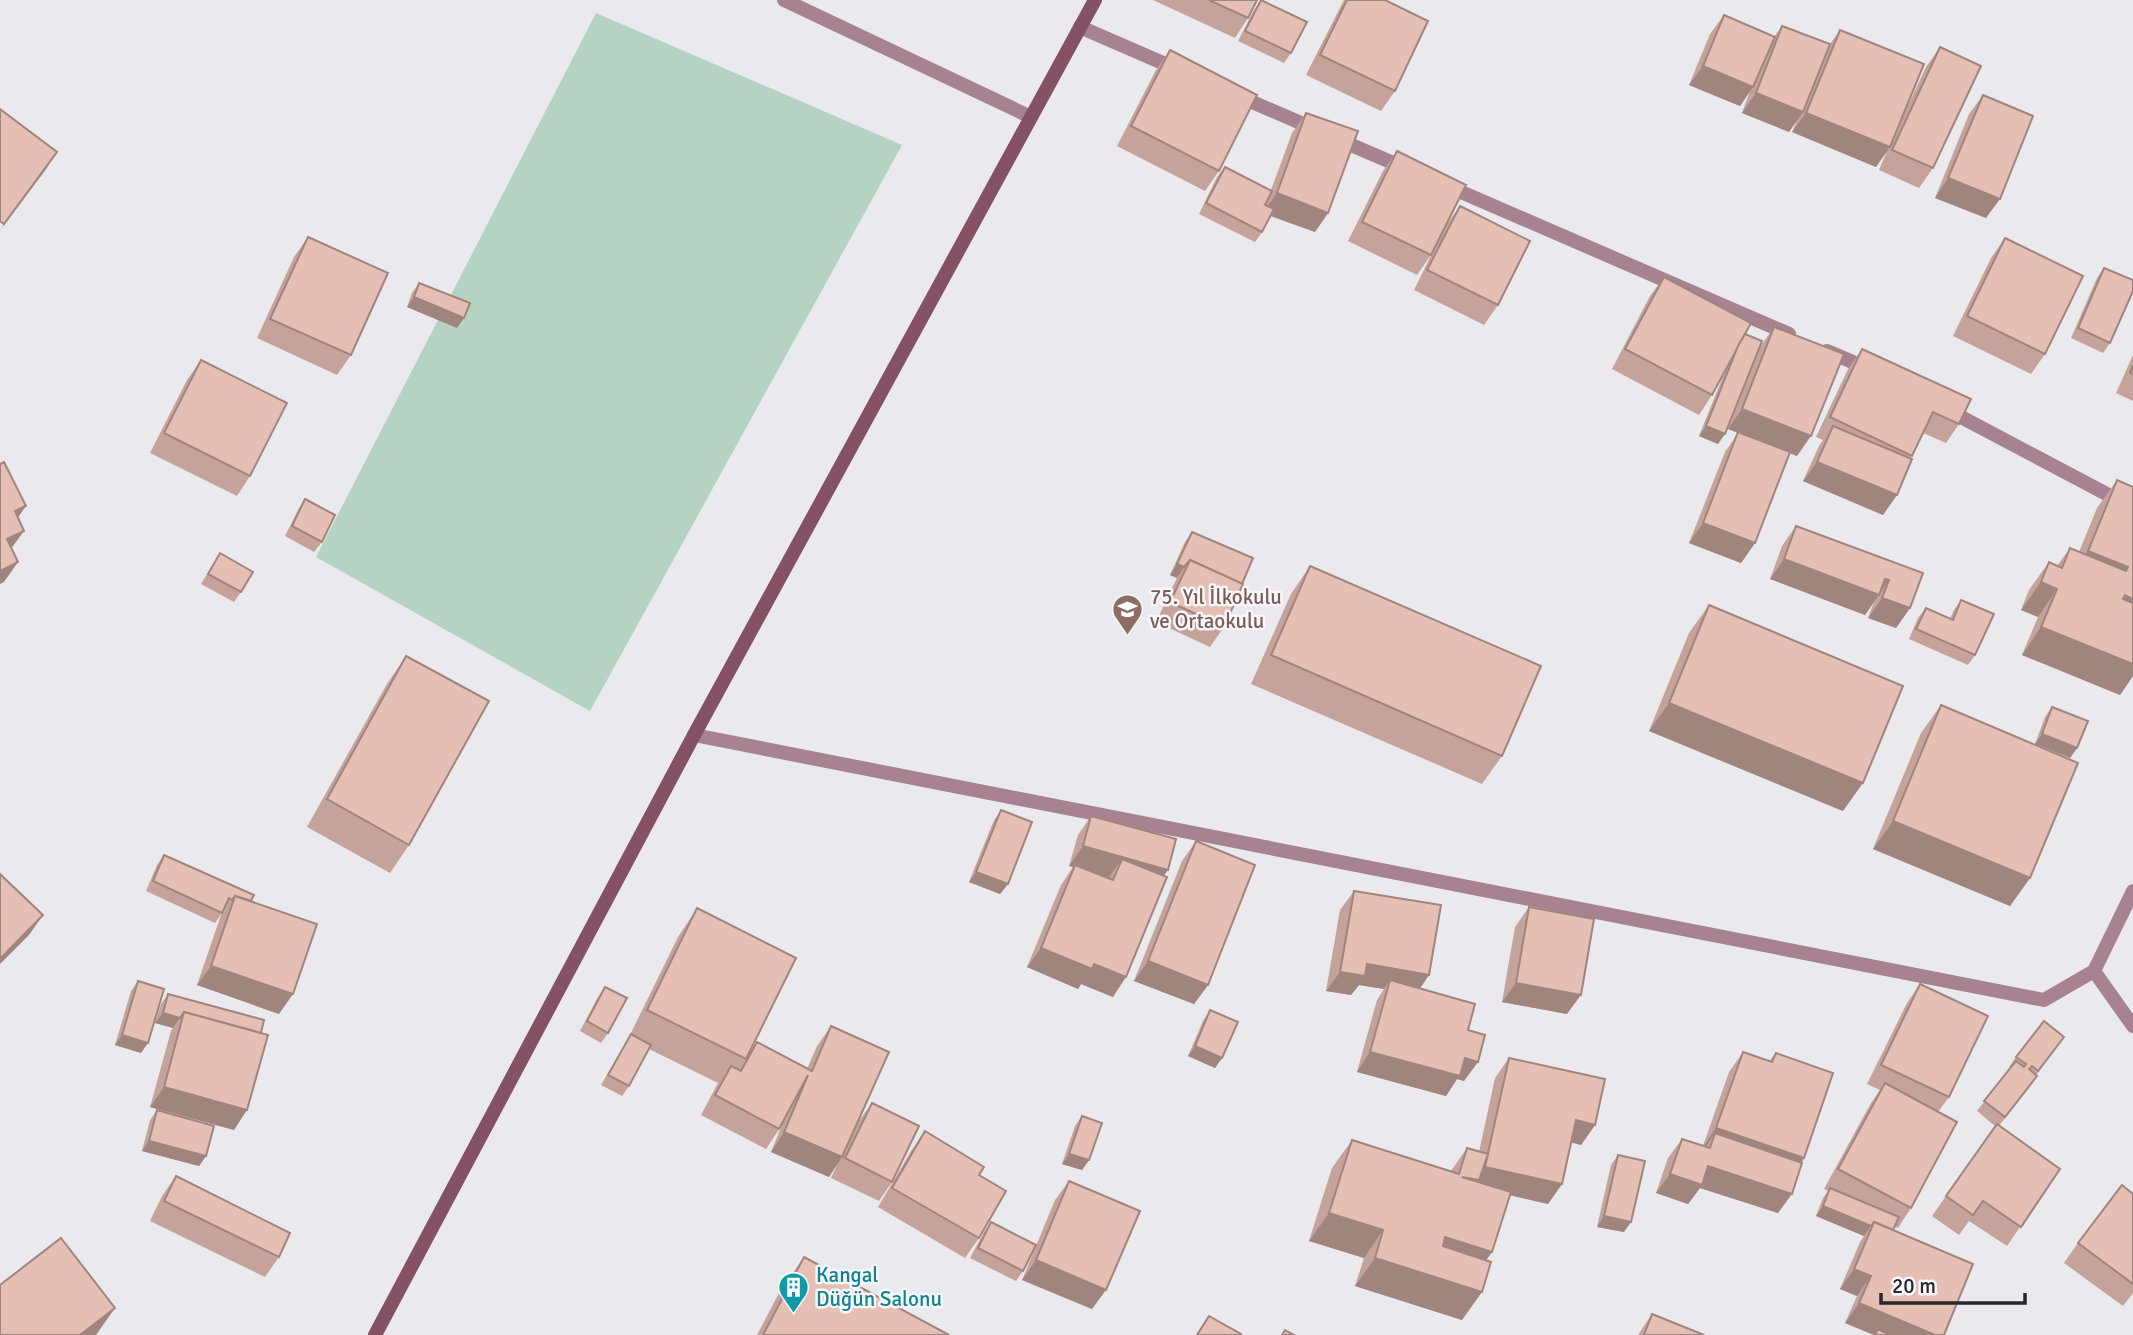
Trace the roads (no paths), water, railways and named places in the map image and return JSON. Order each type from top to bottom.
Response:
[{"type":"street","points":[[784,0],[1031,117]]},
{"type":"street","points":[[375,1335],[694,735],[1095,0]]},
{"type":"street","points":[[1080,27],[1195,77]]},
{"type":"street","points":[[1221,88],[1883,375]]},
{"type":"street","points":[[1931,400],[2133,508]]},
{"type":"street","points":[[694,735],[2043,1000],[2094,971],[2133,891]]},
{"type":"street","points":[[2094,971],[2133,1026]]},
{"type":"place","name":"75. Yıl İlkokulu ve Ortaokulu","points":[[1127,636]]},
{"type":"place","name":"Kangal Düğün Salonu","points":[[793,1314]]}]
